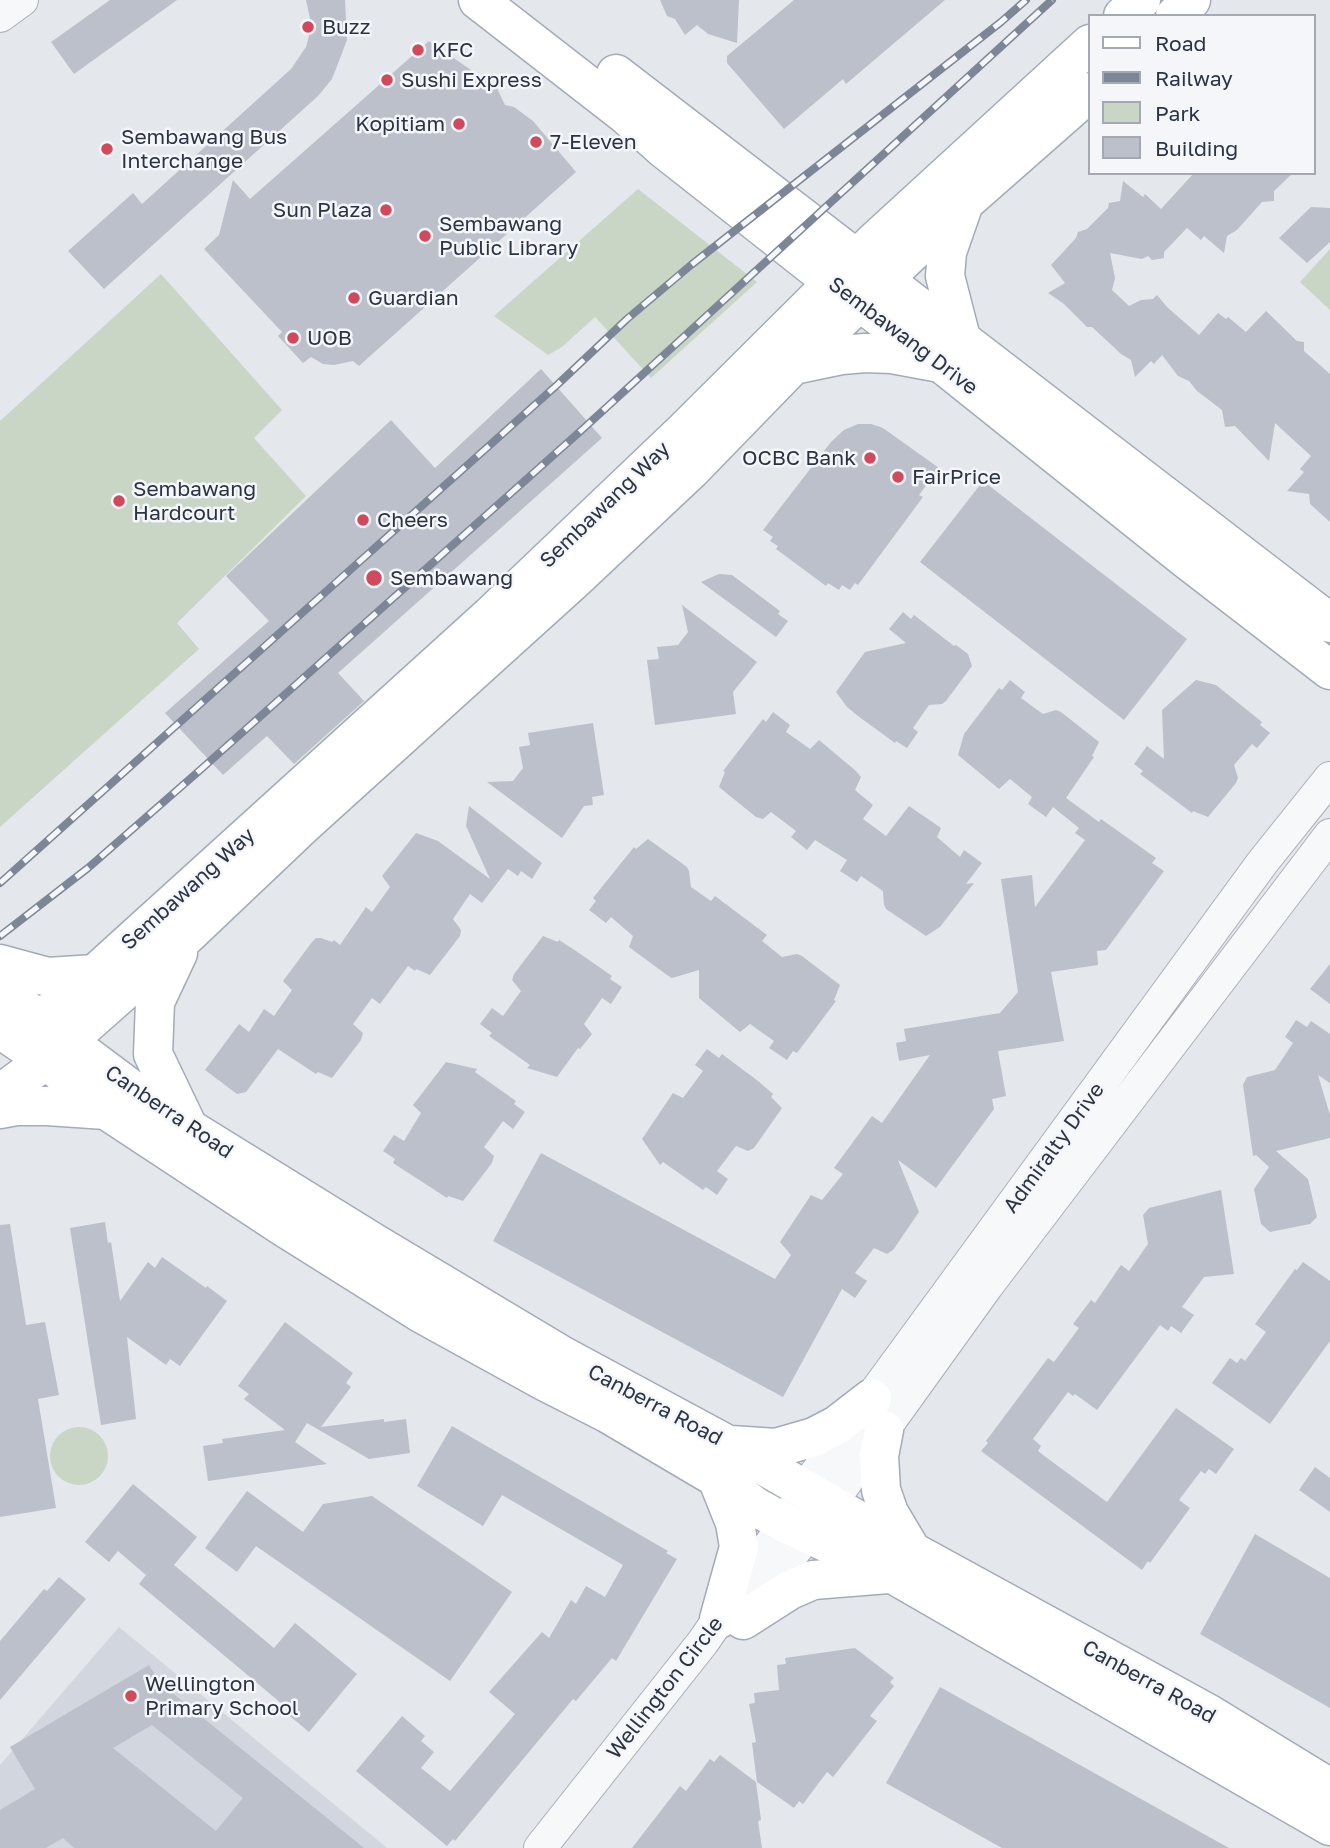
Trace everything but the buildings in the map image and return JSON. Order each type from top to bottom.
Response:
[{"type":"main road","name":"Sembawang Drive","points":[[478,0],[626,115],[664,149],[858,281]]},
{"type":"main road","name":"Sembawang Drive","points":[[520,0],[858,281],[951,352],[1330,623]]},
{"type":"main road","points":[[1125,14],[1141,0]]},
{"type":"main road","points":[[1177,14],[1191,0]]},
{"type":"main road","name":"Sembawang Way","points":[[28,1041],[95,974],[490,616],[684,431],[858,281],[1085,68]]},
{"type":"main road","name":"Sembawang Way","points":[[28,1041],[186,936],[302,826],[576,579],[691,470],[793,365],[858,281],[965,201],[1085,68]]},
{"type":"main road","points":[[793,365],[865,353],[951,352],[945,276],[947,252],[965,201]]},
{"type":"main road","name":"Sembawang Drive","points":[[951,352],[1186,559],[1330,670]]},
{"type":"main road","points":[[186,936],[155,1002],[153,1054],[187,1127]]},
{"type":"main road","points":[[0,964],[48,977],[95,974]]},
{"type":"main road","name":"Canberra Road","points":[[0,988],[28,1041],[106,1110],[282,1226],[419,1312],[607,1413],[723,1462],[819,1496],[902,1563],[1330,1826]]},
{"type":"main road","points":[[0,1094],[28,1041]]},
{"type":"main road","name":"Canberra Road","points":[[28,1041],[159,1110],[563,1356],[723,1462],[756,1507],[796,1529],[902,1563],[1209,1714],[1330,1788]]},
{"type":"main road","points":[[0,1109],[47,1105],[106,1110]]},
{"type":"main road","points":[[878,1414],[881,1490],[902,1563],[813,1580],[731,1619],[739,1547],[723,1462],[814,1437],[837,1425],[878,1414]]},
{"type":"street","points":[[0,16],[22,0]]},
{"type":"street","name":"Admiralty Drive","points":[[796,1529],[1262,863],[1330,778]]},
{"type":"street","name":"Admiralty Drive","points":[[878,1414],[979,1297],[1330,835]]},
{"type":"street","name":"Wellington Circle","points":[[559,1848],[796,1529]]},
{"type":"street","name":"Wellington Circle","points":[[540,1848],[731,1619]]},
{"type":"shaded area","name":"Wellington Primary School","points":[[119,1627],[387,1848],[0,1848],[0,1765]]},
{"type":"green space","points":[[638,189],[757,282],[651,378],[595,317],[562,347],[548,355],[494,316]]},
{"type":"green space","points":[[1330,249],[1330,310],[1300,282]]},
{"type":"green space","points":[[161,274],[282,410],[254,438],[306,496],[177,623],[199,649],[0,827],[0,421]]},
{"type":"green space","points":[[73,1427],[85,1427],[100,1435],[108,1450],[108,1462],[100,1477],[85,1485],[73,1485],[58,1477],[50,1462],[50,1450],[58,1435]]},
{"type":"railway","points":[[0,883],[557,385],[627,319],[691,265],[1026,0]]},
{"type":"railway","points":[[0,936],[88,868],[199,771],[584,428],[1052,0]]},
{"type":"place","name":"Buzz","points":[[308,27]]},
{"type":"place","name":"KFC","points":[[418,50]]},
{"type":"place","name":"Sushi Express","points":[[387,80]]},
{"type":"place","name":"Kopitiam","points":[[459,124]]},
{"type":"place","name":"7-Eleven","points":[[536,142]]},
{"type":"place","name":"Sembawang Bus Interchange","points":[[107,149]]},
{"type":"place","name":"Sun Plaza","points":[[386,210]]},
{"type":"place","name":"Sembawang Public Library","points":[[425,236]]},
{"type":"place","name":"Guardian","points":[[354,298]]},
{"type":"place","name":"UOB","points":[[293,338]]},
{"type":"place","name":"OCBC Bank","points":[[870,458]]},
{"type":"place","name":"FairPrice","points":[[898,477]]},
{"type":"place","name":"Sembawang Hardcourt","points":[[119,501]]},
{"type":"place","name":"Cheers","points":[[363,520]]},
{"type":"place","name":"Sembawang","points":[[374,578]]},
{"type":"place","name":"Wellington Primary School","points":[[131,1696]]}]
